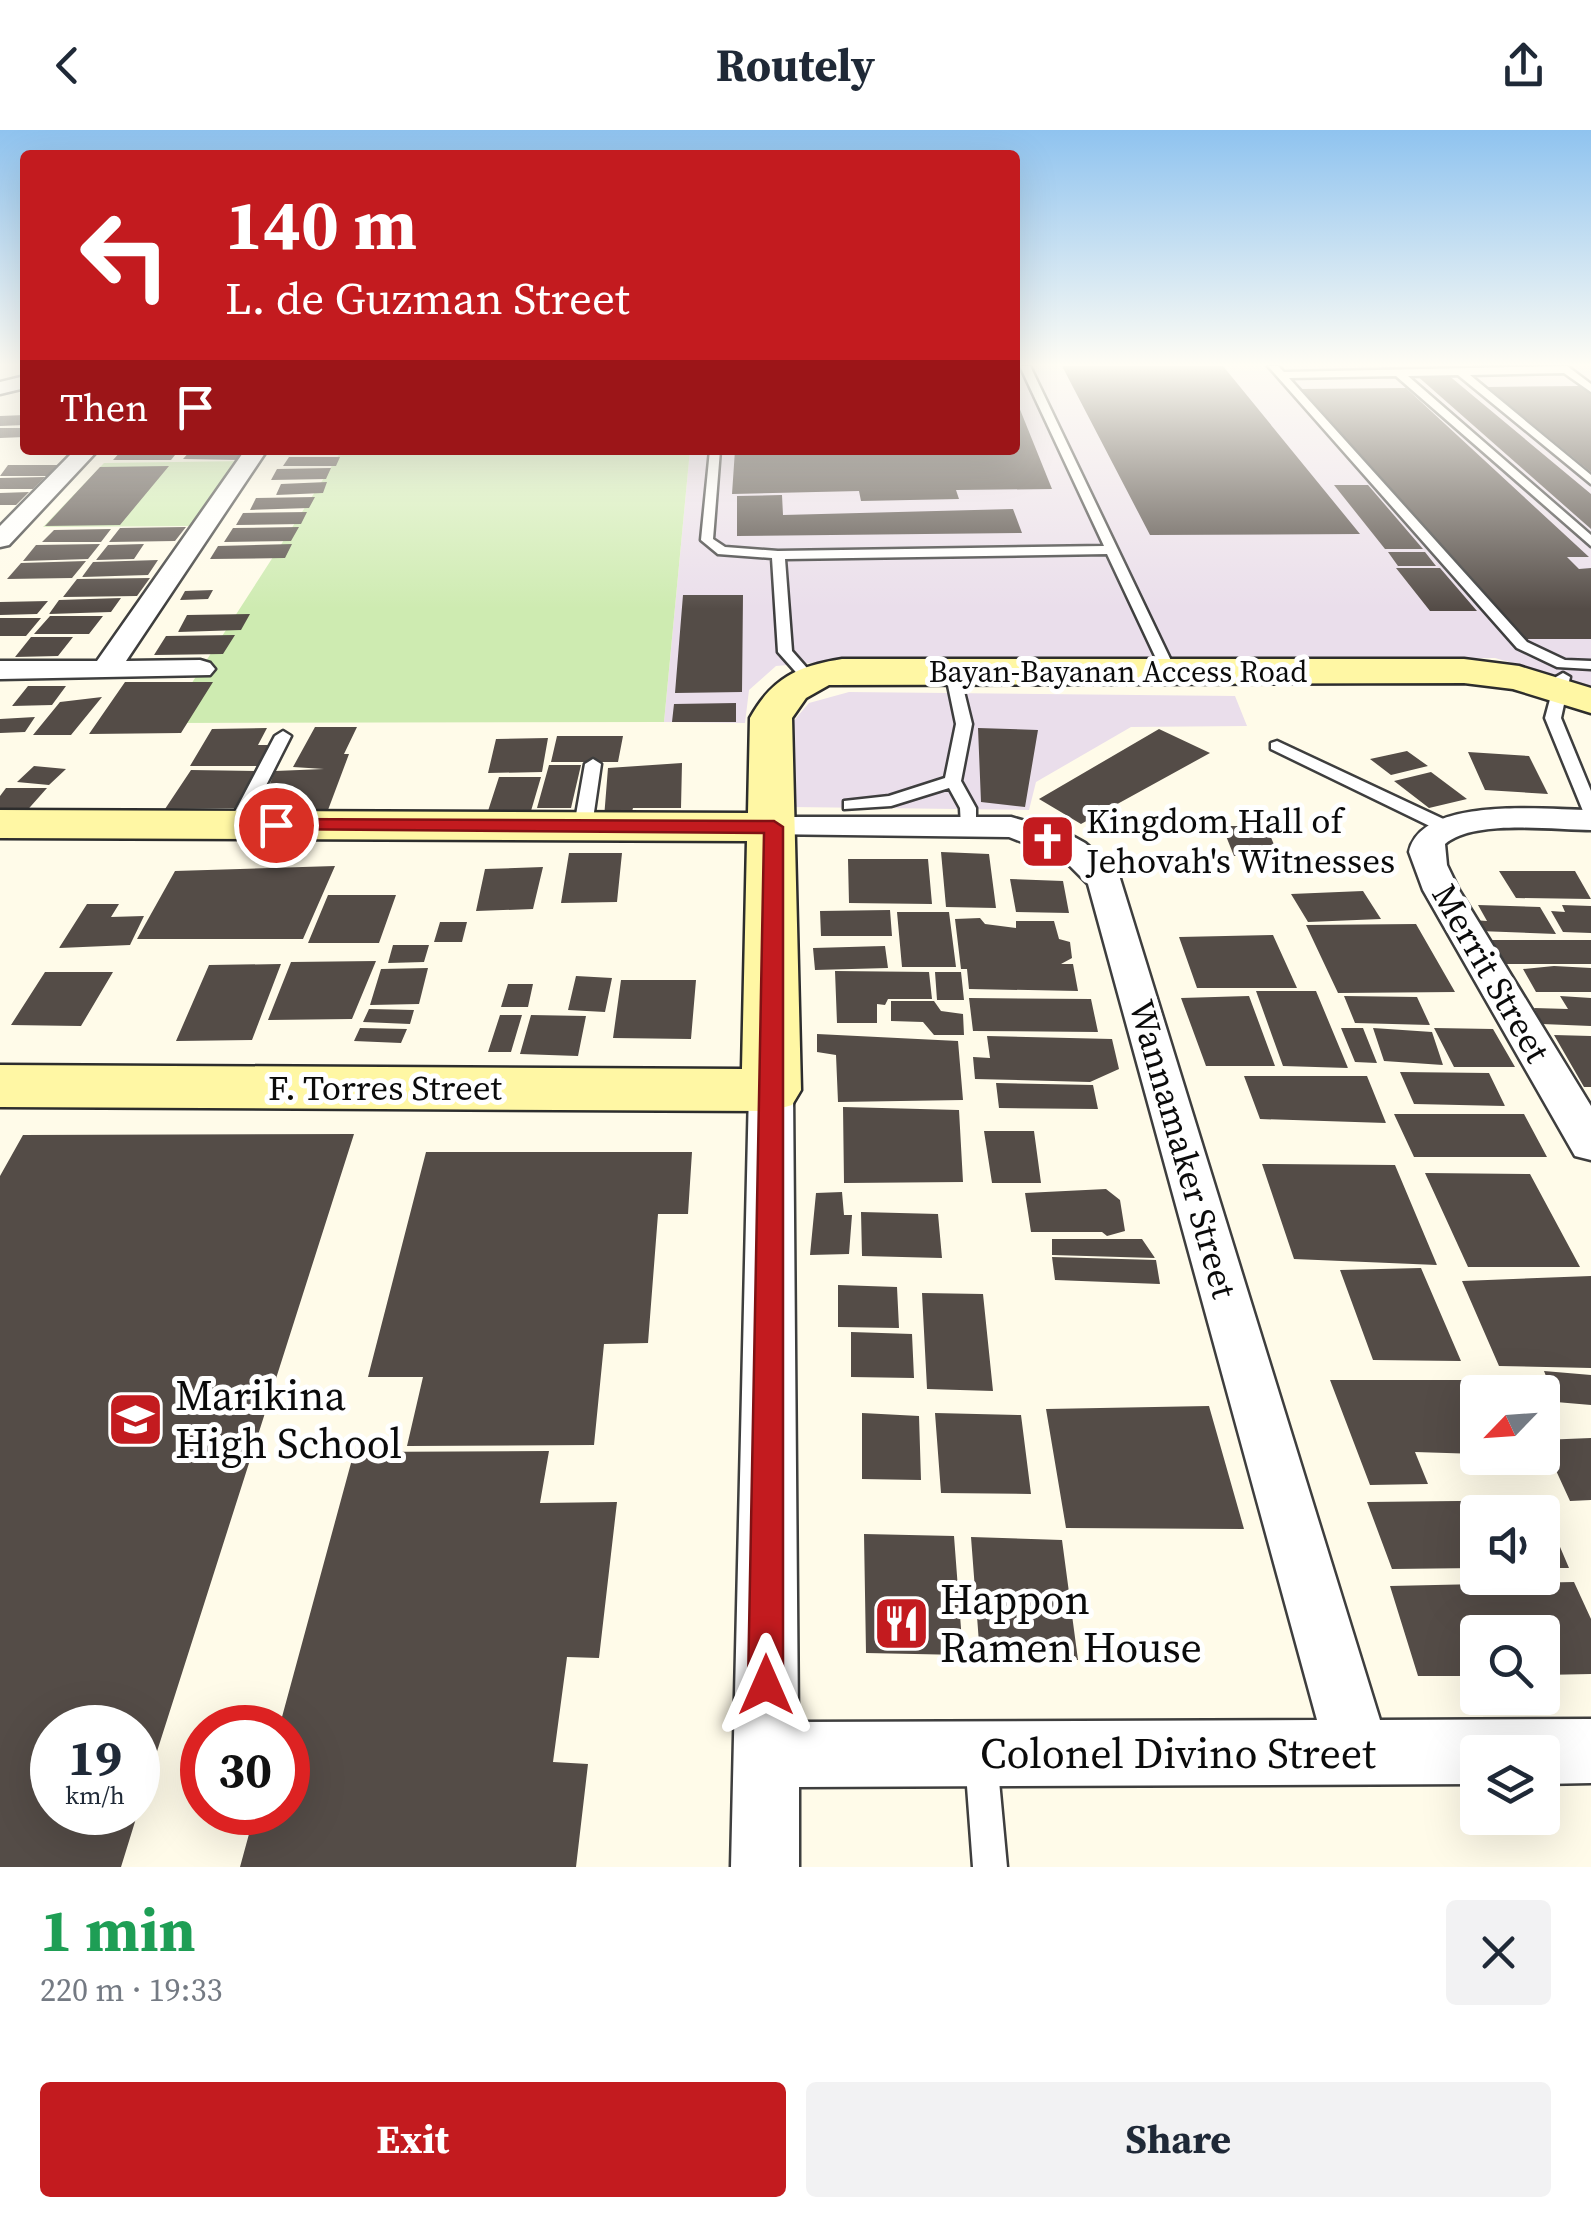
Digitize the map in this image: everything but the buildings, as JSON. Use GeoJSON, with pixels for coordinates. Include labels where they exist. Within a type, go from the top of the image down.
{"type":"FeatureCollection","features":[{"type":"Feature","properties":{"kind":"street"},"geometry":{"type":"LineString","coordinates":[[0,540],[82,455]]}},
{"type":"Feature","properties":{"kind":"street"},"geometry":{"type":"LineString","coordinates":[[106,669],[253,455]]}},
{"type":"Feature","properties":{"kind":"street"},"geometry":{"type":"LineString","coordinates":[[0,670],[200,669]]}},
{"type":"Feature","properties":{"kind":"street","name":"Bayan-Bayanan Access Road"},"geometry":{"type":"LineString","coordinates":[[807,676],[842,671],[1464,671],[1570,685]]}},
{"type":"Feature","properties":{"kind":"street"},"geometry":{"type":"LineString","coordinates":[[766,1867],[774,827],[771,718],[780,700],[807,676]]}},
{"type":"Feature","properties":{"kind":"street","name":"Merrit Street"},"geometry":{"type":"LineString","coordinates":[[1591,820],[1466,822],[1446,827],[1430,838],[1426,850],[1428,865],[1591,1144]]}},
{"type":"Feature","properties":{"kind":"street"},"geometry":{"type":"LineString","coordinates":[[0,824],[774,827]]}},
{"type":"Feature","properties":{"kind":"street","name":"Wannamaker Street"},"geometry":{"type":"LineString","coordinates":[[774,827],[1011,827],[1055,840],[1073,850],[1105,880],[1358,1753]]}},
{"type":"Feature","properties":{"kind":"street","name":"F. Torres Street"},"geometry":{"type":"LineString","coordinates":[[0,1086],[771,1090]]}},
{"type":"Feature","properties":{"kind":"street","name":"Colonel Divino Street"},"geometry":{"type":"LineString","coordinates":[[765,1756],[1591,1751]]}},
{"type":"Feature","properties":{"kind":"lane"},"geometry":{"type":"LineString","coordinates":[[1064,447],[1169,671]]}},
{"type":"Feature","properties":{"kind":"lane"},"geometry":{"type":"LineString","coordinates":[[1346,447],[1522,644],[1570,685]]}},
{"type":"Feature","properties":{"kind":"lane"},"geometry":{"type":"LineString","coordinates":[[1483,447],[1591,542]]}},
{"type":"Feature","properties":{"kind":"lane"},"geometry":{"type":"LineString","coordinates":[[1551,447],[1591,481]]}},
{"type":"Feature","properties":{"kind":"lane"},"geometry":{"type":"LineString","coordinates":[[715,455],[707,540],[722,551],[778,555],[1111,550]]}},
{"type":"Feature","properties":{"kind":"lane"},"geometry":{"type":"LineString","coordinates":[[778,555],[785,652],[807,676]]}},
{"type":"Feature","properties":{"kind":"lane"},"geometry":{"type":"LineString","coordinates":[[1591,665],[1570,685],[1553,718],[1591,811]]}},
{"type":"Feature","properties":{"kind":"lane"},"geometry":{"type":"LineString","coordinates":[[952,671],[964,724],[954,781],[968,808],[970,827]]}},
{"type":"Feature","properties":{"kind":"lane"},"geometry":{"type":"LineString","coordinates":[[238,825],[283,736]]}},
{"type":"Feature","properties":{"kind":"lane"},"geometry":{"type":"LineString","coordinates":[[1276,746],[1446,827]]}},
{"type":"Feature","properties":{"kind":"lane"},"geometry":{"type":"LineString","coordinates":[[583,826],[594,764]]}},
{"type":"Feature","properties":{"kind":"lane"},"geometry":{"type":"LineString","coordinates":[[850,805],[906,798],[954,781]]}},
{"type":"Feature","properties":{"kind":"lane"},"geometry":{"type":"LineString","coordinates":[[980,1754],[990,1867]]}},
{"type":"Feature","properties":{"kind":"shaded area"},"geometry":{"type":"Polygon","coordinates":[[[1020,447],[1591,447],[1591,686],[1495,658],[835,661],[776,666],[749,690],[745,723],[664,722],[690,455],[1020,455],[1020,447]]]}},
{"type":"Feature","properties":{"kind":"shaded area"},"geometry":{"type":"Polygon","coordinates":[[[849,692],[1235,696],[1247,726],[1131,727],[1036,782],[1029,810],[792,807],[790,725],[809,703],[849,692]]]}},
{"type":"Feature","properties":{"kind":"green space"},"geometry":{"type":"Polygon","coordinates":[[[339,455],[690,455],[664,722],[166,723],[339,455]]]}},
{"type":"Feature","properties":{"kind":"green space"},"geometry":{"type":"Polygon","coordinates":[[[244,461],[197,526],[43,527],[104,463],[244,461]]]}},
{"type":"Feature","properties":{"kind":"place","name":"Kingdom Hall of Jehovah's Witnesses"},"geometry":{"type":"Point","coordinates":[1047,841]}},
{"type":"Feature","properties":{"kind":"place","name":"Marikina High School"},"geometry":{"type":"Point","coordinates":[136,1419]}},
{"type":"Feature","properties":{"kind":"place","name":"Happon Ramen House"},"geometry":{"type":"Point","coordinates":[901,1623]}},
{"type":"Feature","properties":{"kind":"route"},"geometry":{"type":"LineString","coordinates":[[276,825],[774,827],[766,1685]]}}]}
